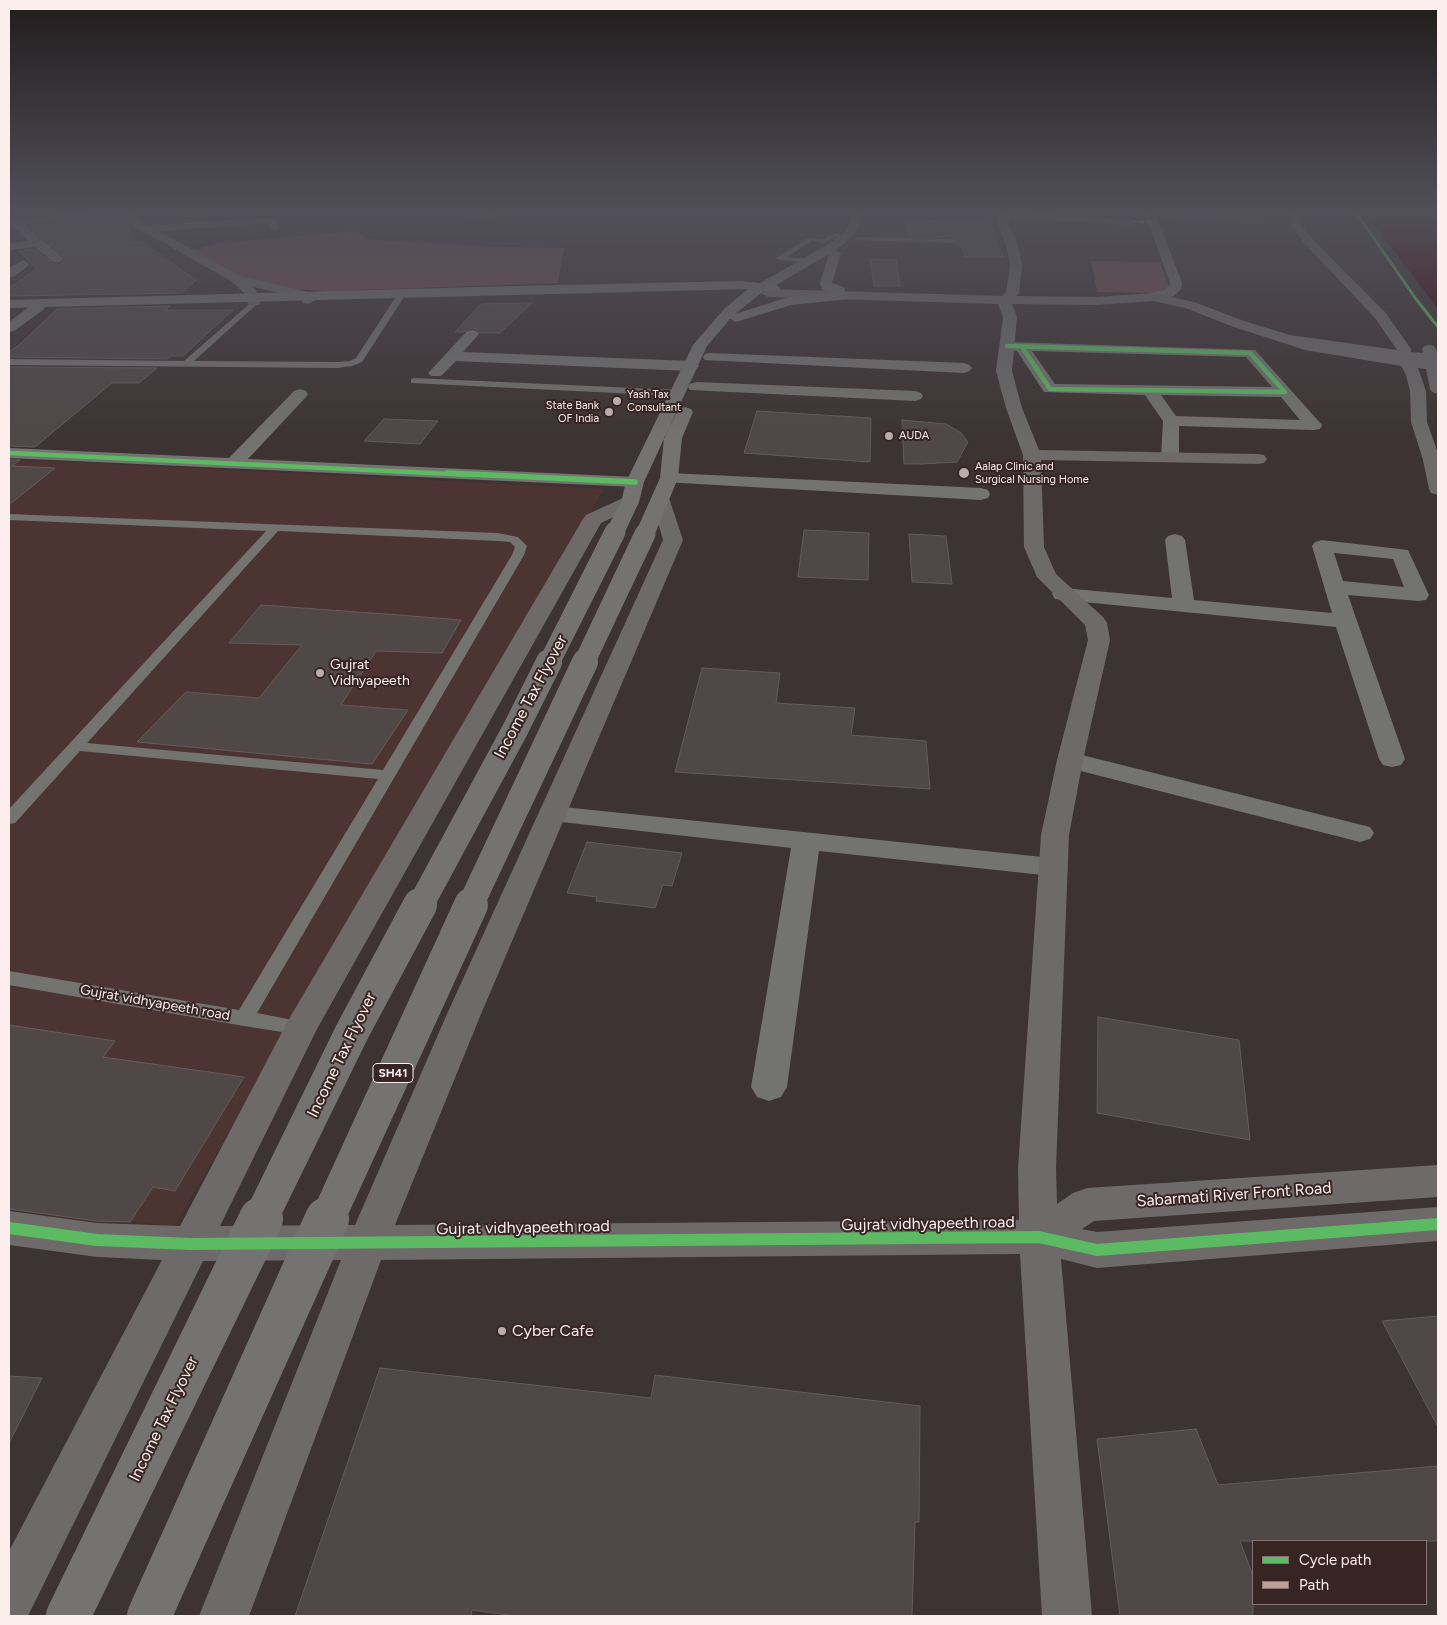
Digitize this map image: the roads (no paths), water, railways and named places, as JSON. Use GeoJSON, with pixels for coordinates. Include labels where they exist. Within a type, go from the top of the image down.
{"type":"FeatureCollection","features":[{"type":"Feature","properties":{"kind":"main road"},"geometry":{"type":"LineString","coordinates":[[250,290],[254,300]]}},
{"type":"Feature","properties":{"kind":"main road"},"geometry":{"type":"LineString","coordinates":[[278,290],[308,298],[617,290]]}},
{"type":"Feature","properties":{"kind":"main road"},"geometry":{"type":"LineString","coordinates":[[9,306],[38,308],[606,290]]}},
{"type":"Feature","properties":{"kind":"main road"},"geometry":{"type":"LineString","coordinates":[[682,290],[703,294],[714,300],[732,315]]}},
{"type":"Feature","properties":{"kind":"main road"},"geometry":{"type":"LineString","coordinates":[[756,290],[953,300],[977,298],[1096,301],[1153,297],[1189,305],[1239,324],[1310,347],[1432,363]]}},
{"type":"Feature","properties":{"kind":"main road"},"geometry":{"type":"LineString","coordinates":[[224,1616],[367,1244],[464,1014],[554,814],[673,540],[648,491],[678,393],[700,345],[732,315],[764,290]]}},
{"type":"Feature","properties":{"kind":"main road"},"geometry":{"type":"LineString","coordinates":[[834,290],[841,293]]}},
{"type":"Feature","properties":{"kind":"main road"},"geometry":{"type":"LineString","coordinates":[[1012,290],[1012,293],[1005,300],[1005,308],[1010,317],[1014,346],[1004,371],[1014,408],[1032,455],[1034,547],[1046,577],[1096,623],[1100,640],[1070,760],[1055,835],[1036,1168],[1039,1237],[1067,1616]]}},
{"type":"Feature","properties":{"kind":"main road"},"geometry":{"type":"LineString","coordinates":[[1356,290],[1380,315],[1404,350],[1418,391],[1419,422],[1432,460],[1438,489]]}},
{"type":"Feature","properties":{"kind":"main road"},"geometry":{"type":"LineString","coordinates":[[732,315],[841,293]]}},
{"type":"Feature","properties":{"kind":"main road"},"geometry":{"type":"LineString","coordinates":[[9,306],[254,300]]}},
{"type":"Feature","properties":{"kind":"main road","name":"SH41"},"geometry":{"type":"LineString","coordinates":[[648,491],[714,346],[732,315]]}},
{"type":"Feature","properties":{"kind":"main road"},"geometry":{"type":"LineString","coordinates":[[1419,338],[1430,351],[1438,390]]}},
{"type":"Feature","properties":{"kind":"main road"},"geometry":{"type":"LineString","coordinates":[[1032,455],[1258,459]]}},
{"type":"Feature","properties":{"kind":"main road"},"geometry":{"type":"LineString","coordinates":[[9,1601],[301,1028],[593,519],[648,491]]}},
{"type":"Feature","properties":{"kind":"main road","name":"Income Tax Flyover"},"geometry":{"type":"LineString","coordinates":[[149,1616],[421,1011],[648,491]]}},
{"type":"Feature","properties":{"kind":"main road","name":"Income Tax Flyover"},"geometry":{"type":"LineString","coordinates":[[68,1616],[352,1032],[515,730],[630,533],[648,491]]}},
{"type":"Feature","properties":{"kind":"main road","name":"Sabarmati River Front Road"},"geometry":{"type":"LineString","coordinates":[[1039,1237],[1087,1206],[1438,1181]]}},
{"type":"Feature","properties":{"kind":"main road","name":"Gujrat vidhyapeeth road"},"geometry":{"type":"LineString","coordinates":[[9,1228],[97,1240],[190,1244],[1039,1237],[1097,1250],[1438,1224]]}},
{"type":"Feature","properties":{"kind":"street"},"geometry":{"type":"LineString","coordinates":[[1153,297],[1174,290]]}},
{"type":"Feature","properties":{"kind":"street"},"geometry":{"type":"LineString","coordinates":[[9,328],[38,308]]}},
{"type":"Feature","properties":{"kind":"street"},"geometry":{"type":"LineString","coordinates":[[436,373],[472,334]]}},
{"type":"Feature","properties":{"kind":"street"},"geometry":{"type":"LineString","coordinates":[[1014,346],[1250,352],[1314,425],[1171,421]]}},
{"type":"Feature","properties":{"kind":"street"},"geometry":{"type":"LineString","coordinates":[[1014,346],[1040,372],[1050,388],[1285,392]]}},
{"type":"Feature","properties":{"kind":"street"},"geometry":{"type":"LineString","coordinates":[[1198,351],[1208,366]]}},
{"type":"Feature","properties":{"kind":"street"},"geometry":{"type":"LineString","coordinates":[[452,356],[691,366]]}},
{"type":"Feature","properties":{"kind":"street"},"geometry":{"type":"LineString","coordinates":[[710,357],[964,368]]}},
{"type":"Feature","properties":{"kind":"street"},"geometry":{"type":"LineString","coordinates":[[696,386],[915,404],[916,366]]}},
{"type":"Feature","properties":{"kind":"street"},"geometry":{"type":"LineString","coordinates":[[1040,372],[1059,372]]}},
{"type":"Feature","properties":{"kind":"street"},"geometry":{"type":"LineString","coordinates":[[1149,390],[1171,421],[1170,457]]}},
{"type":"Feature","properties":{"kind":"street"},"geometry":{"type":"LineString","coordinates":[[234,463],[300,394]]}},
{"type":"Feature","properties":{"kind":"street"},"geometry":{"type":"LineString","coordinates":[[9,453],[234,463],[648,491],[981,494]]}},
{"type":"Feature","properties":{"kind":"street"},"geometry":{"type":"LineString","coordinates":[[1175,540],[1184,606]]}},
{"type":"Feature","properties":{"kind":"street"},"geometry":{"type":"LineString","coordinates":[[1335,587],[1392,759]]}},
{"type":"Feature","properties":{"kind":"street"},"geometry":{"type":"LineString","coordinates":[[1063,594],[1345,621]]}},
{"type":"Feature","properties":{"kind":"street"},"geometry":{"type":"LineString","coordinates":[[1070,760],[1360,833]]}},
{"type":"Feature","properties":{"kind":"street"},"geometry":{"type":"LineString","coordinates":[[554,814],[1052,867]]}},
{"type":"Feature","properties":{"kind":"street"},"geometry":{"type":"LineString","coordinates":[[769,1087],[806,842]]}},
{"type":"Feature","properties":{"kind":"lane"},"geometry":{"type":"LineString","coordinates":[[9,362],[338,366],[352,364],[359,360],[400,297]]}},
{"type":"Feature","properties":{"kind":"lane"},"geometry":{"type":"LineString","coordinates":[[186,364],[254,300]]}},
{"type":"Feature","properties":{"kind":"lane"},"geometry":{"type":"LineString","coordinates":[[414,381],[678,393]]}},
{"type":"Feature","properties":{"kind":"lane"},"geometry":{"type":"LineString","coordinates":[[9,517],[498,537],[514,539],[521,546],[518,555],[244,1018]]}},
{"type":"Feature","properties":{"kind":"lane"},"geometry":{"type":"LineString","coordinates":[[9,819],[276,528]]}},
{"type":"Feature","properties":{"kind":"lane"},"geometry":{"type":"LineString","coordinates":[[75,746],[388,775]]}},
{"type":"Feature","properties":{"kind":"lane","name":"Gujrat vidhyapeeth road"},"geometry":{"type":"LineString","coordinates":[[9,978],[301,1028]]}},
{"type":"Feature","properties":{"kind":"place","name":"Yash Tax Consultant"},"geometry":{"type":"Point","coordinates":[617,401]}},
{"type":"Feature","properties":{"kind":"place","name":"State Bank OF India"},"geometry":{"type":"Point","coordinates":[609,412]}},
{"type":"Feature","properties":{"kind":"place","name":"AUDA"},"geometry":{"type":"Point","coordinates":[889,436]}},
{"type":"Feature","properties":{"kind":"place","name":"Aalap Clinic and Surgical Nursing Home"},"geometry":{"type":"Point","coordinates":[964,473]}},
{"type":"Feature","properties":{"kind":"place","name":"Gujrat Vidhyapeeth"},"geometry":{"type":"Point","coordinates":[320,673]}},
{"type":"Feature","properties":{"kind":"place","name":"Cyber Cafe"},"geometry":{"type":"Point","coordinates":[502,1331]}}]}
